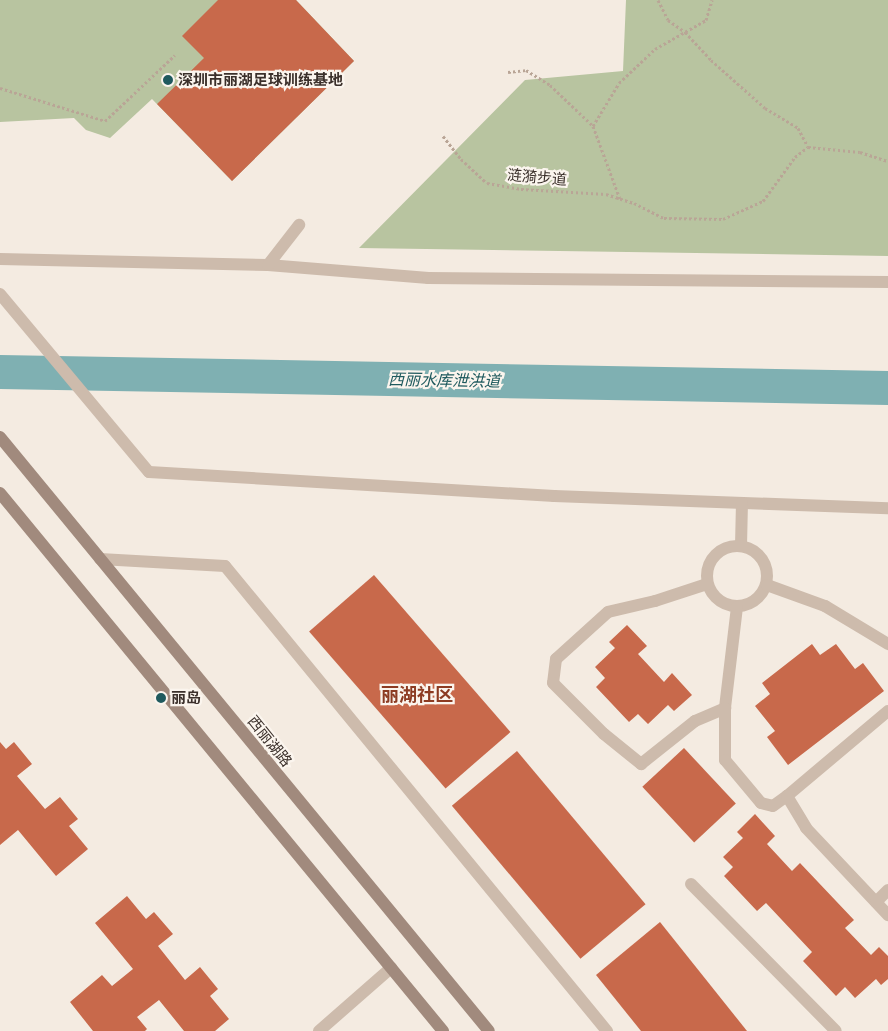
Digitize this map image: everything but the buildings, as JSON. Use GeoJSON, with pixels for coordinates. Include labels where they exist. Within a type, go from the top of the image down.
{"type":"FeatureCollection","features":[{"type":"Feature","properties":{"kind":"main road","name":"西丽湖路"},"geometry":{"type":"LineString","coordinates":[[0,437],[488,1031]]}},
{"type":"Feature","properties":{"kind":"main road"},"geometry":{"type":"LineString","coordinates":[[0,493],[443,1031]]}},
{"type":"Feature","properties":{"kind":"lane"},"geometry":{"type":"LineString","coordinates":[[268,265],[299,225]]}},
{"type":"Feature","properties":{"kind":"lane"},"geometry":{"type":"LineString","coordinates":[[0,259],[268,265],[428,278],[888,282]]}},
{"type":"Feature","properties":{"kind":"lane"},"geometry":{"type":"LineString","coordinates":[[0,294],[149,472],[554,496],[888,508]]}},
{"type":"Feature","properties":{"kind":"lane"},"geometry":{"type":"LineString","coordinates":[[741,546],[742,503]]}},
{"type":"Feature","properties":{"kind":"lane"},"geometry":{"type":"LineString","coordinates":[[741,546],[757,553],[767,567],[767,585],[755,602],[737,608],[718,601],[707,584],[709,565],[722,550],[741,546]]}},
{"type":"Feature","properties":{"kind":"lane"},"geometry":{"type":"LineString","coordinates":[[100,559],[225,566],[607,1031]]}},
{"type":"Feature","properties":{"kind":"lane"},"geometry":{"type":"LineString","coordinates":[[707,584],[655,601],[608,612],[556,659],[554,683],[604,734],[641,764],[695,721],[725,708]]}},
{"type":"Feature","properties":{"kind":"lane"},"geometry":{"type":"LineString","coordinates":[[767,585],[825,606],[888,644]]}},
{"type":"Feature","properties":{"kind":"lane"},"geometry":{"type":"LineString","coordinates":[[737,608],[725,708],[725,760],[761,803],[773,806],[787,796],[888,711]]}},
{"type":"Feature","properties":{"kind":"lane"},"geometry":{"type":"LineString","coordinates":[[787,796],[806,828],[888,915]]}},
{"type":"Feature","properties":{"kind":"lane"},"geometry":{"type":"LineString","coordinates":[[691,884],[836,1031]]}},
{"type":"Feature","properties":{"kind":"lane"},"geometry":{"type":"LineString","coordinates":[[876,902],[888,890]]}},
{"type":"Feature","properties":{"kind":"lane"},"geometry":{"type":"LineString","coordinates":[[319,1031],[391,968]]}},
{"type":"Feature","properties":{"kind":"path"},"geometry":{"type":"LineString","coordinates":[[658,0],[668,20],[685,32],[711,60],[765,108],[798,128],[808,147],[860,152],[888,161]]}},
{"type":"Feature","properties":{"kind":"path"},"geometry":{"type":"LineString","coordinates":[[592,126],[619,83],[656,49],[706,20],[712,0]]}},
{"type":"Feature","properties":{"kind":"path"},"geometry":{"type":"LineString","coordinates":[[0,88],[105,122],[175,55]]}},
{"type":"Feature","properties":{"kind":"path"},"geometry":{"type":"LineString","coordinates":[[508,72],[526,70],[550,85],[592,126],[620,199]]}},
{"type":"Feature","properties":{"kind":"path","name":"涟漪步道"},"geometry":{"type":"LineString","coordinates":[[443,136],[461,159],[487,184],[521,190],[606,194],[634,203],[664,218],[723,219],[763,201],[795,157],[808,147]]}},
{"type":"Feature","properties":{"kind":"green space","name":"深圳市丽湖足球训练基地"},"geometry":{"type":"Polygon","coordinates":[[[0,0],[296,0],[354,61],[232,181],[152,99],[110,138],[86,130],[74,118],[0,122],[0,0]]]}},
{"type":"Feature","properties":{"kind":"green space"},"geometry":{"type":"Polygon","coordinates":[[[626,0],[888,0],[888,256],[359,248],[525,80],[623,71],[626,0]]]}},
{"type":"Feature","properties":{"kind":"waterway","name":"西丽水库泄洪道"},"geometry":{"type":"LineString","coordinates":[[0,372],[888,388]]}},
{"type":"Feature","properties":{"kind":"place","name":"深圳市丽湖足球训练基地"},"geometry":{"type":"Point","coordinates":[168,80]}},
{"type":"Feature","properties":{"kind":"place","name":"丽岛"},"geometry":{"type":"Point","coordinates":[161,698]}},
{"type":"Feature","properties":{"kind":"district","name":"丽湖社区"},"geometry":{"type":"Point","coordinates":[417,694]}}]}
